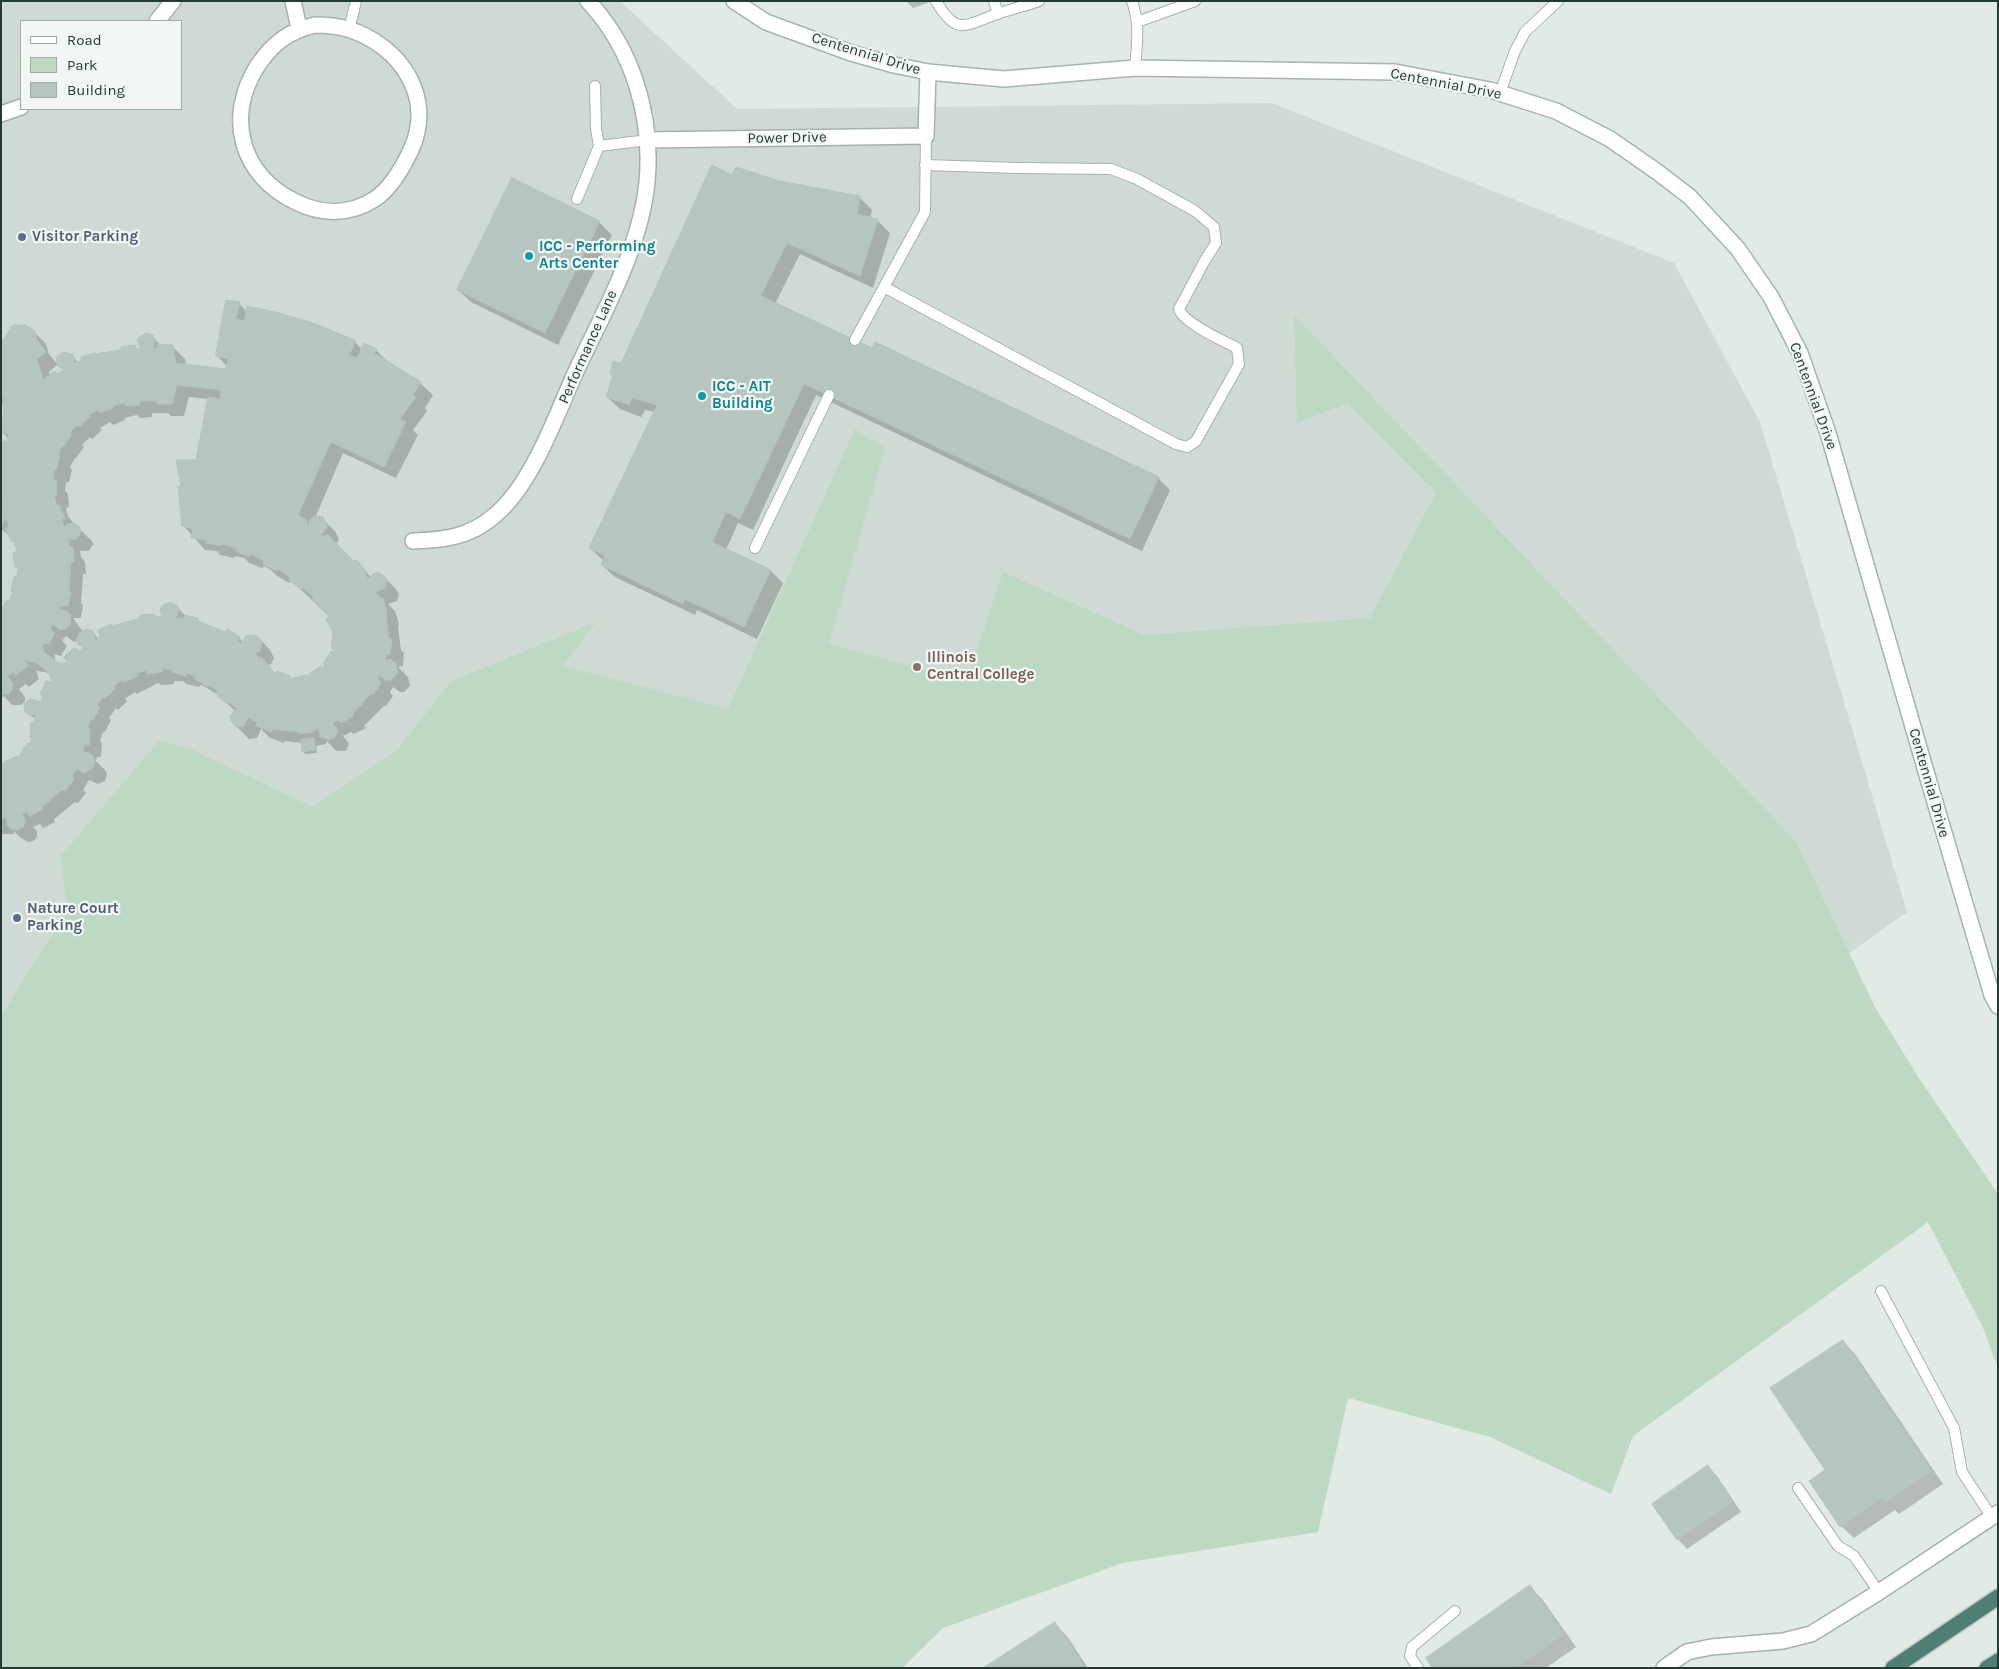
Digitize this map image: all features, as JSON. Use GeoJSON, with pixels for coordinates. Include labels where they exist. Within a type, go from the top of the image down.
{"type":"FeatureCollection","features":[{"type":"Feature","properties":{"kind":"highway"},"geometry":{"type":"LineString","coordinates":[[1893,1668],[1998,1597]]}},
{"type":"Feature","properties":{"kind":"highway"},"geometry":{"type":"LineString","coordinates":[[1987,1668],[1998,1661]]}},
{"type":"Feature","properties":{"kind":"street"},"geometry":{"type":"LineString","coordinates":[[158,20],[173,1]]}},
{"type":"Feature","properties":{"kind":"street"},"geometry":{"type":"LineString","coordinates":[[293,1],[300,28]]}},
{"type":"Feature","properties":{"kind":"street","name":"Performance Lane"},"geometry":{"type":"LineString","coordinates":[[413,541],[453,538],[479,527],[513,498],[529,472],[597,329],[631,248],[647,183],[648,140],[643,106],[624,51],[604,18],[588,1]]}},
{"type":"Feature","properties":{"kind":"street","name":"Centennial Drive"},"geometry":{"type":"LineString","coordinates":[[734,1],[766,22],[851,53],[928,72],[1004,79],[1135,68],[1395,72],[1500,93],[1556,111],[1610,139],[1690,197],[1738,249],[1771,297],[1800,353],[1828,433],[1992,995],[1998,1006]]}},
{"type":"Feature","properties":{"kind":"street"},"geometry":{"type":"LineString","coordinates":[[315,25],[349,30],[379,44],[409,75],[419,103],[419,123],[415,141],[404,165],[376,198],[342,212],[310,209],[271,187],[256,172],[250,159],[242,130],[242,104],[249,79],[267,52],[287,34],[300,28],[315,25]]}},
{"type":"Feature","properties":{"kind":"street"},"geometry":{"type":"LineString","coordinates":[[926,136],[928,72]]}},
{"type":"Feature","properties":{"kind":"street"},"geometry":{"type":"LineString","coordinates":[[1,114],[20,107]]}},
{"type":"Feature","properties":{"kind":"street","name":"Power Drive"},"geometry":{"type":"LineString","coordinates":[[648,140],[926,136]]}},
{"type":"Feature","properties":{"kind":"street"},"geometry":{"type":"LineString","coordinates":[[1664,1668],[1687,1652],[1712,1647],[1783,1642],[1811,1634],[1879,1592],[1994,1515]]}},
{"type":"Feature","properties":{"kind":"lane"},"geometry":{"type":"LineString","coordinates":[[349,30],[356,1]]}},
{"type":"Feature","properties":{"kind":"lane"},"geometry":{"type":"LineString","coordinates":[[936,1],[947,18],[959,25],[967,26],[1039,1]]}},
{"type":"Feature","properties":{"kind":"lane"},"geometry":{"type":"LineString","coordinates":[[994,1],[998,14]]}},
{"type":"Feature","properties":{"kind":"lane"},"geometry":{"type":"LineString","coordinates":[[1132,1],[1137,22],[1135,68]]}},
{"type":"Feature","properties":{"kind":"lane"},"geometry":{"type":"LineString","coordinates":[[1137,22],[1195,1]]}},
{"type":"Feature","properties":{"kind":"lane"},"geometry":{"type":"LineString","coordinates":[[1500,93],[1514,52],[1525,32],[1558,1]]}},
{"type":"Feature","properties":{"kind":"lane"},"geometry":{"type":"LineString","coordinates":[[577,199],[599,146],[596,130],[595,86]]}},
{"type":"Feature","properties":{"kind":"lane"},"geometry":{"type":"LineString","coordinates":[[854,340],[925,212],[926,136]]}},
{"type":"Feature","properties":{"kind":"lane"},"geometry":{"type":"LineString","coordinates":[[599,146],[648,140]]}},
{"type":"Feature","properties":{"kind":"lane"},"geometry":{"type":"LineString","coordinates":[[884,287],[1176,444],[1187,447],[1196,441],[1239,364],[1238,348],[1189,322],[1180,314],[1179,309],[1216,243],[1214,227],[1195,211],[1137,179],[1110,169],[925,165]]}},
{"type":"Feature","properties":{"kind":"lane"},"geometry":{"type":"LineString","coordinates":[[756,548],[829,395]]}},
{"type":"Feature","properties":{"kind":"lane"},"geometry":{"type":"LineString","coordinates":[[1881,1291],[1954,1428],[1962,1472],[1994,1515]]}},
{"type":"Feature","properties":{"kind":"lane"},"geometry":{"type":"LineString","coordinates":[[1798,1488],[1838,1546],[1854,1556],[1879,1592]]}},
{"type":"Feature","properties":{"kind":"lane"},"geometry":{"type":"LineString","coordinates":[[1418,1668],[1410,1656],[1412,1647],[1455,1611]]}},
{"type":"Feature","properties":{"kind":"shaded area","name":"Illinois Central College"},"geometry":{"type":"Polygon","coordinates":[[[1,1],[620,1],[737,109],[1272,103],[1674,263],[1760,422],[1907,912],[845,1668],[1,1649],[1,1]]]}},
{"type":"Feature","properties":{"kind":"green space"},"geometry":{"type":"Polygon","coordinates":[[[1294,315],[1796,842],[1875,1007],[1917,1075],[1998,1194],[1998,1368],[1983,1328],[1928,1222],[1633,1436],[1611,1494],[1490,1437],[1348,1398],[1318,1532],[1123,1563],[943,1628],[902,1668],[1,1668],[1,1016],[67,911],[61,856],[160,740],[195,751],[313,807],[397,750],[451,681],[596,622],[563,666],[728,709],[855,429],[885,448],[829,644],[967,681],[1003,572],[1144,635],[1370,618],[1436,493],[1348,403],[1297,423],[1294,315]]]}},
{"type":"Feature","properties":{"kind":"building","name":"ICC - AIT Building"},"geometry":{"type":"Polygon","coordinates":[[[712,165],[732,175],[736,167],[779,181],[860,196],[857,214],[878,219],[860,276],[787,243],[761,296],[872,348],[875,342],[1159,477],[1130,539],[804,384],[740,519],[726,512],[712,542],[771,570],[744,627],[685,599],[683,604],[601,565],[605,556],[589,548],[657,405],[632,398],[629,405],[606,397],[613,376],[610,374],[613,361],[621,363],[712,165]]]}},
{"type":"Feature","properties":{"kind":"building","name":"ICC - Performing Arts Center"},"geometry":{"type":"Polygon","coordinates":[[[512,178],[600,221],[545,333],[457,290],[512,178]]]}},
{"type":"Feature","properties":{"kind":"building"},"geometry":{"type":"Polygon","coordinates":[[[226,300],[240,302],[236,319],[244,321],[247,306],[316,324],[356,341],[349,355],[357,358],[364,343],[377,349],[374,353],[421,382],[413,395],[416,397],[400,419],[406,422],[384,467],[331,442],[298,515],[307,520],[306,524],[308,525],[310,519],[314,516],[323,517],[327,526],[324,532],[320,534],[324,537],[327,534],[354,561],[357,560],[366,571],[365,574],[368,579],[374,573],[379,573],[385,577],[387,581],[385,588],[376,592],[380,598],[383,598],[387,611],[389,639],[392,639],[390,654],[386,655],[385,660],[390,659],[396,663],[398,673],[391,680],[386,680],[380,676],[378,679],[381,682],[374,694],[371,694],[353,713],[354,715],[341,723],[338,720],[332,723],[337,728],[337,733],[335,737],[329,740],[320,737],[318,728],[314,732],[299,734],[298,732],[273,729],[271,732],[256,726],[257,722],[248,717],[244,726],[236,727],[230,717],[238,709],[229,702],[226,703],[215,693],[218,691],[210,685],[208,687],[195,679],[196,677],[187,673],[186,676],[172,672],[172,669],[162,669],[162,672],[148,674],[146,670],[124,682],[122,680],[97,705],[100,707],[93,720],[90,720],[88,728],[90,729],[89,745],[84,745],[83,752],[88,752],[93,756],[95,761],[93,768],[85,773],[76,769],[72,777],[74,779],[65,791],[62,790],[42,807],[43,809],[30,816],[27,812],[22,814],[25,820],[24,826],[18,830],[11,829],[7,825],[7,818],[2,818],[1,822],[1,765],[17,756],[18,758],[27,743],[30,744],[32,738],[30,737],[31,722],[34,722],[35,714],[30,715],[25,712],[24,704],[30,699],[41,702],[43,696],[40,694],[46,681],[52,682],[49,673],[37,663],[25,660],[28,666],[16,675],[14,672],[7,676],[13,683],[12,690],[8,694],[1,694],[1,609],[7,600],[9,601],[13,592],[11,591],[14,577],[17,576],[18,567],[15,567],[13,553],[17,551],[14,542],[12,542],[5,529],[9,526],[7,519],[1,524],[1,507],[3,508],[1,500],[1,448],[3,441],[7,441],[9,434],[1,433],[1,418],[4,417],[3,394],[1,394],[1,340],[4,340],[11,327],[15,325],[25,325],[34,330],[37,340],[46,352],[37,359],[43,380],[55,371],[57,374],[64,370],[58,366],[56,361],[57,357],[63,352],[72,354],[74,363],[81,361],[81,357],[95,353],[121,350],[121,347],[135,345],[136,349],[141,349],[138,338],[146,333],[153,335],[155,339],[153,348],[157,349],[158,344],[173,345],[176,363],[226,369],[228,359],[216,356],[226,300]],[[177,385],[172,404],[157,404],[157,401],[140,401],[140,405],[126,406],[125,403],[113,406],[113,408],[99,413],[98,410],[89,415],[90,417],[79,427],[77,425],[70,432],[72,434],[64,446],[62,446],[58,455],[60,456],[56,470],[54,470],[53,480],[56,480],[57,495],[54,495],[57,506],[59,505],[65,518],[62,520],[64,527],[67,524],[74,523],[80,527],[81,531],[77,539],[68,539],[69,547],[73,548],[74,562],[71,562],[69,590],[71,592],[68,606],[61,606],[59,610],[68,612],[71,616],[70,624],[67,628],[60,630],[53,624],[50,628],[55,633],[49,644],[42,643],[44,652],[58,663],[67,663],[64,657],[74,648],[80,651],[83,647],[79,645],[76,639],[81,631],[88,629],[93,631],[95,640],[100,637],[98,630],[112,624],[113,626],[140,618],[140,615],[154,614],[156,617],[162,617],[160,610],[162,606],[170,602],[177,605],[179,609],[176,618],[184,618],[185,615],[198,618],[198,621],[225,632],[227,629],[240,637],[238,641],[242,644],[246,636],[256,635],[261,640],[262,645],[259,652],[254,653],[259,658],[261,657],[275,673],[277,671],[290,676],[289,679],[306,675],[307,678],[309,674],[321,666],[323,668],[325,666],[323,664],[331,651],[333,652],[335,649],[331,648],[333,633],[326,619],[329,617],[312,600],[314,597],[289,580],[290,577],[278,569],[276,571],[263,564],[264,561],[251,554],[249,557],[236,551],[236,548],[222,544],[221,546],[206,543],[207,540],[191,538],[193,529],[182,526],[178,487],[181,487],[176,460],[196,460],[208,397],[220,399],[221,390],[177,385]]]}},
{"type":"Feature","properties":{"kind":"building"},"geometry":{"type":"Polygon","coordinates":[[[314,738],[315,750],[302,752],[301,740],[314,738]]]}},
{"type":"Feature","properties":{"kind":"building"},"geometry":{"type":"Polygon","coordinates":[[[1843,1340],[1932,1471],[1885,1502],[1882,1498],[1840,1527],[1809,1481],[1825,1470],[1770,1388],[1843,1340]]]}},
{"type":"Feature","properties":{"kind":"building"},"geometry":{"type":"Polygon","coordinates":[[[1708,1465],[1733,1502],[1677,1540],[1652,1504],[1708,1465]]]}},
{"type":"Feature","properties":{"kind":"building"},"geometry":{"type":"Polygon","coordinates":[[[1530,1585],[1564,1634],[1516,1668],[1432,1668],[1426,1658],[1530,1585]]]}},
{"type":"Feature","properties":{"kind":"building"},"geometry":{"type":"Polygon","coordinates":[[[1055,1622],[1085,1668],[983,1668],[1055,1622]]]}},
{"type":"Feature","properties":{"kind":"place","name":"Visitor Parking"},"geometry":{"type":"Point","coordinates":[22,237]}},
{"type":"Feature","properties":{"kind":"place","name":"ICC - Performing Arts Center"},"geometry":{"type":"Point","coordinates":[529,256]}},
{"type":"Feature","properties":{"kind":"place","name":"ICC - AIT Building"},"geometry":{"type":"Point","coordinates":[702,396]}},
{"type":"Feature","properties":{"kind":"place","name":"Illinois Central College"},"geometry":{"type":"Point","coordinates":[917,667]}},
{"type":"Feature","properties":{"kind":"place","name":"Nature Court Parking"},"geometry":{"type":"Point","coordinates":[17,918]}}]}
